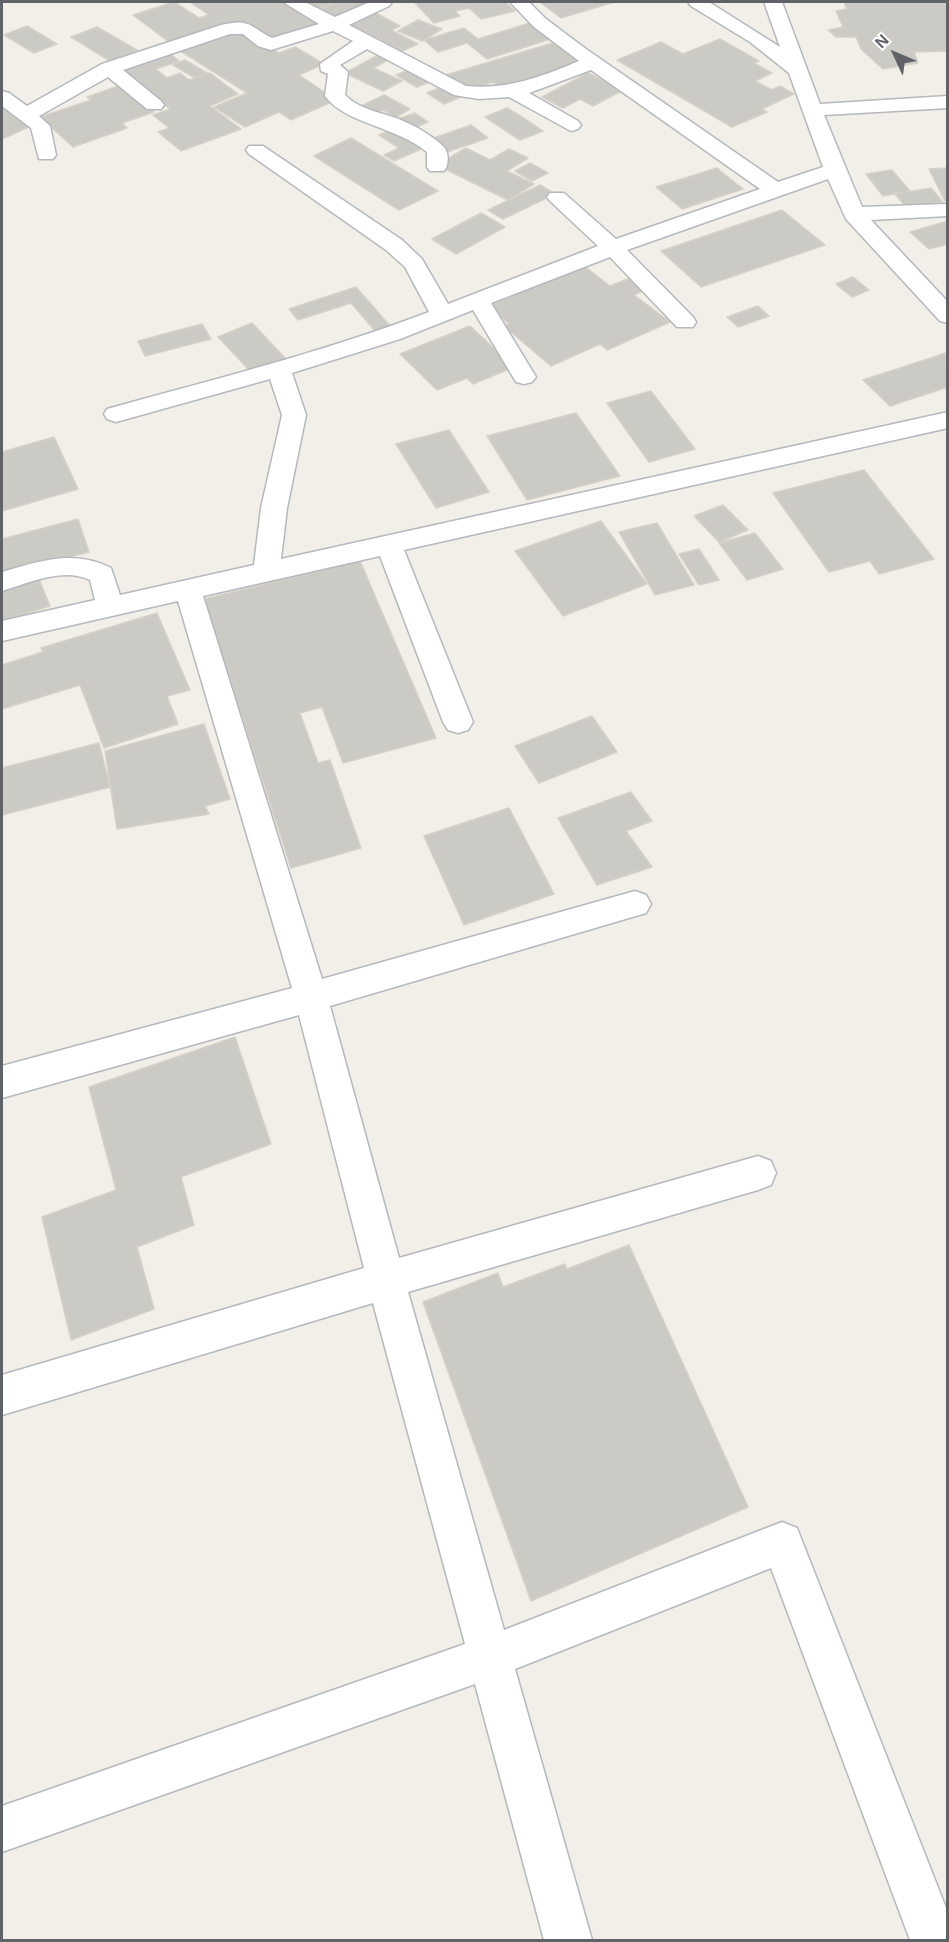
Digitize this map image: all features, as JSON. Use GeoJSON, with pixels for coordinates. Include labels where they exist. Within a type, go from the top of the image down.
{"type":"FeatureCollection","features":[{"type":"Feature","properties":{"kind":"street"},"geometry":{"type":"LineString","coordinates":[[292,2],[364,42],[461,91],[476,94],[516,93],[593,62]]}},
{"type":"Feature","properties":{"kind":"street"},"geometry":{"type":"LineString","coordinates":[[26,115],[109,68],[236,27],[253,30],[261,40],[275,44],[335,26],[383,2]]}},
{"type":"Feature","properties":{"kind":"street"},"geometry":{"type":"LineString","coordinates":[[519,2],[540,23],[593,62],[776,190]]}},
{"type":"Feature","properties":{"kind":"street"},"geometry":{"type":"LineString","coordinates":[[697,2],[756,38],[799,71]]}},
{"type":"Feature","properties":{"kind":"street"},"geometry":{"type":"LineString","coordinates":[[773,2],[834,170],[854,214],[948,316]]}},
{"type":"Feature","properties":{"kind":"street"},"geometry":{"type":"LineString","coordinates":[[364,42],[329,64],[328,67],[338,72],[340,77],[335,96],[351,109],[398,126],[428,142],[437,151],[437,167]]}},
{"type":"Feature","properties":{"kind":"street"},"geometry":{"type":"LineString","coordinates":[[109,68],[154,105]]}},
{"type":"Feature","properties":{"kind":"street"},"geometry":{"type":"LineString","coordinates":[[516,93],[571,125]]}},
{"type":"Feature","properties":{"kind":"street"},"geometry":{"type":"LineString","coordinates":[[2,97],[39,126],[45,155]]}},
{"type":"Feature","properties":{"kind":"street"},"geometry":{"type":"LineString","coordinates":[[813,110],[948,102]]}},
{"type":"Feature","properties":{"kind":"street"},"geometry":{"type":"LineString","coordinates":[[256,150],[394,245],[414,264],[442,315]]}},
{"type":"Feature","properties":{"kind":"street"},"geometry":{"type":"LineString","coordinates":[[116,414],[279,369],[392,334],[613,248],[834,170]]}},
{"type":"Feature","properties":{"kind":"street"},"geometry":{"type":"LineString","coordinates":[[557,197],[613,248],[685,322]]}},
{"type":"Feature","properties":{"kind":"street"},"geometry":{"type":"LineString","coordinates":[[854,214],[948,210]]}},
{"type":"Feature","properties":{"kind":"street"},"geometry":{"type":"LineString","coordinates":[[478,300],[524,377]]}},
{"type":"Feature","properties":{"kind":"street"},"geometry":{"type":"LineString","coordinates":[[266,573],[274,508],[294,415],[279,369]]}},
{"type":"Feature","properties":{"kind":"street"},"geometry":{"type":"LineString","coordinates":[[2,630],[110,608],[948,420]]}},
{"type":"Feature","properties":{"kind":"street"},"geometry":{"type":"LineString","coordinates":[[389,546],[458,722]]}},
{"type":"Feature","properties":{"kind":"street"},"geometry":{"type":"LineString","coordinates":[[2,581],[62,566],[78,564],[90,567],[102,575],[110,608]]}},
{"type":"Feature","properties":{"kind":"street"},"geometry":{"type":"LineString","coordinates":[[188,590],[311,997],[386,1280],[568,1941]]}},
{"type":"Feature","properties":{"kind":"street"},"geometry":{"type":"LineString","coordinates":[[2,1082],[311,997],[635,904]]}},
{"type":"Feature","properties":{"kind":"street"},"geometry":{"type":"LineString","coordinates":[[2,1395],[386,1280],[758,1173]]}},
{"type":"Feature","properties":{"kind":"street"},"geometry":{"type":"LineString","coordinates":[[2,1829],[489,1657],[782,1543],[934,1941]]}},
{"type":"Feature","properties":{"kind":"building"},"geometry":{"type":"Polygon","coordinates":[[[174,2],[199,18],[209,15],[190,2],[285,2],[322,25],[275,42],[247,22],[173,45],[133,15],[174,2]]]}},
{"type":"Feature","properties":{"kind":"building"},"geometry":{"type":"Polygon","coordinates":[[[302,2],[335,2],[317,9],[302,2]]]}},
{"type":"Feature","properties":{"kind":"building"},"geometry":{"type":"Polygon","coordinates":[[[337,2],[378,2],[337,22],[315,12],[337,2]]]}},
{"type":"Feature","properties":{"kind":"building"},"geometry":{"type":"Polygon","coordinates":[[[505,2],[515,11],[481,19],[469,8],[455,11],[460,16],[434,23],[415,3],[505,2]]]}},
{"type":"Feature","properties":{"kind":"building"},"geometry":{"type":"Polygon","coordinates":[[[540,2],[614,2],[561,18],[540,2]]]}},
{"type":"Feature","properties":{"kind":"building"},"geometry":{"type":"Polygon","coordinates":[[[844,2],[948,2],[948,51],[914,52],[918,63],[883,69],[861,49],[856,37],[836,37],[828,30],[843,27],[836,11],[847,9],[844,2]]]}},
{"type":"Feature","properties":{"kind":"building"},"geometry":{"type":"Polygon","coordinates":[[[374,12],[400,26],[391,30],[418,44],[402,51],[349,24],[374,12]]]}},
{"type":"Feature","properties":{"kind":"building"},"geometry":{"type":"Polygon","coordinates":[[[418,20],[442,29],[422,41],[398,31],[418,20]]]}},
{"type":"Feature","properties":{"kind":"building"},"geometry":{"type":"Polygon","coordinates":[[[533,22],[554,38],[487,59],[467,43],[438,52],[424,40],[464,28],[478,39],[533,22]]]}},
{"type":"Feature","properties":{"kind":"building"},"geometry":{"type":"Polygon","coordinates":[[[27,26],[57,44],[34,53],[4,35],[27,26]]]}},
{"type":"Feature","properties":{"kind":"building"},"geometry":{"type":"Polygon","coordinates":[[[97,27],[137,50],[110,61],[71,37],[97,27]]]}},
{"type":"Feature","properties":{"kind":"building"},"geometry":{"type":"Polygon","coordinates":[[[236,27],[279,53],[295,47],[324,64],[299,75],[336,100],[291,120],[279,112],[245,127],[214,107],[247,93],[179,50],[236,27]]]}},
{"type":"Feature","properties":{"kind":"building"},"geometry":{"type":"Polygon","coordinates":[[[720,39],[759,61],[754,63],[772,73],[755,81],[772,90],[780,86],[794,94],[762,109],[767,112],[732,127],[617,60],[661,42],[683,54],[720,39]]]}},
{"type":"Feature","properties":{"kind":"building"},"geometry":{"type":"Polygon","coordinates":[[[559,41],[587,63],[505,91],[493,82],[465,91],[446,75],[559,41]]]}},
{"type":"Feature","properties":{"kind":"building"},"geometry":{"type":"Polygon","coordinates":[[[169,53],[179,61],[156,69],[167,78],[180,73],[189,80],[210,73],[238,94],[210,106],[241,129],[181,151],[158,132],[169,128],[153,115],[170,109],[121,70],[169,53]]]}},
{"type":"Feature","properties":{"kind":"building"},"geometry":{"type":"Polygon","coordinates":[[[382,53],[392,58],[373,68],[402,81],[383,91],[345,73],[382,53]]]}},
{"type":"Feature","properties":{"kind":"building"},"geometry":{"type":"Polygon","coordinates":[[[185,60],[207,73],[195,78],[173,65],[185,60]]]}},
{"type":"Feature","properties":{"kind":"building"},"geometry":{"type":"Polygon","coordinates":[[[410,69],[432,81],[417,87],[396,75],[410,69]]]}},
{"type":"Feature","properties":{"kind":"building"},"geometry":{"type":"Polygon","coordinates":[[[588,73],[623,90],[593,106],[580,99],[563,108],[542,97],[588,73]]]}},
{"type":"Feature","properties":{"kind":"building"},"geometry":{"type":"Polygon","coordinates":[[[121,85],[154,112],[122,123],[127,128],[73,147],[40,117],[91,100],[87,97],[121,85]]]}},
{"type":"Feature","properties":{"kind":"building"},"geometry":{"type":"Polygon","coordinates":[[[444,86],[461,97],[444,104],[427,93],[444,86]]]}},
{"type":"Feature","properties":{"kind":"building"},"geometry":{"type":"Polygon","coordinates":[[[384,95],[410,109],[396,117],[383,110],[371,116],[357,108],[384,95]]]}},
{"type":"Feature","properties":{"kind":"building"},"geometry":{"type":"Polygon","coordinates":[[[2,107],[31,126],[2,139],[2,107]]]}},
{"type":"Feature","properties":{"kind":"building"},"geometry":{"type":"Polygon","coordinates":[[[507,108],[543,131],[520,140],[485,117],[507,108]]]}},
{"type":"Feature","properties":{"kind":"building"},"geometry":{"type":"Polygon","coordinates":[[[415,113],[428,122],[409,130],[395,120],[415,113]]]}},
{"type":"Feature","properties":{"kind":"building"},"geometry":{"type":"Polygon","coordinates":[[[471,125],[488,138],[444,153],[428,140],[471,125]]]}},
{"type":"Feature","properties":{"kind":"building"},"geometry":{"type":"Polygon","coordinates":[[[398,127],[428,146],[394,161],[384,155],[399,148],[379,135],[398,127]]]}},
{"type":"Feature","properties":{"kind":"building"},"geometry":{"type":"Polygon","coordinates":[[[351,138],[438,191],[399,210],[314,156],[351,138]]]}},
{"type":"Feature","properties":{"kind":"building"},"geometry":{"type":"Polygon","coordinates":[[[466,148],[490,160],[509,149],[528,158],[507,171],[534,184],[508,200],[437,165],[466,148]]]}},
{"type":"Feature","properties":{"kind":"building"},"geometry":{"type":"Polygon","coordinates":[[[530,163],[548,173],[532,181],[515,171],[530,163]]]}},
{"type":"Feature","properties":{"kind":"building"},"geometry":{"type":"Polygon","coordinates":[[[717,168],[743,189],[682,209],[656,187],[717,168]]]}},
{"type":"Feature","properties":{"kind":"building"},"geometry":{"type":"Polygon","coordinates":[[[948,168],[948,205],[947,205],[929,169],[948,168]]]}},
{"type":"Feature","properties":{"kind":"building"},"geometry":{"type":"Polygon","coordinates":[[[892,170],[910,191],[883,196],[866,174],[892,170]]]}},
{"type":"Feature","properties":{"kind":"building"},"geometry":{"type":"Polygon","coordinates":[[[540,185],[555,194],[503,219],[488,210],[540,185]]]}},
{"type":"Feature","properties":{"kind":"building"},"geometry":{"type":"Polygon","coordinates":[[[931,188],[943,202],[907,208],[895,194],[931,188]]]}},
{"type":"Feature","properties":{"kind":"building"},"geometry":{"type":"Polygon","coordinates":[[[782,210],[825,245],[701,287],[661,251],[782,210]]]}},
{"type":"Feature","properties":{"kind":"building"},"geometry":{"type":"Polygon","coordinates":[[[481,213],[505,227],[456,254],[432,239],[481,213]]]}},
{"type":"Feature","properties":{"kind":"building"},"geometry":{"type":"Polygon","coordinates":[[[948,221],[948,244],[929,249],[910,232],[948,221]]]}},
{"type":"Feature","properties":{"kind":"building"},"geometry":{"type":"Polygon","coordinates":[[[584,266],[610,286],[630,278],[645,290],[634,295],[670,322],[607,350],[600,344],[551,366],[504,326],[509,324],[489,306],[584,266]]]}},
{"type":"Feature","properties":{"kind":"building"},"geometry":{"type":"Polygon","coordinates":[[[853,277],[869,290],[852,297],[836,284],[853,277]]]}},
{"type":"Feature","properties":{"kind":"building"},"geometry":{"type":"Polygon","coordinates":[[[356,287],[392,328],[377,333],[351,303],[298,320],[289,309],[356,287]]]}},
{"type":"Feature","properties":{"kind":"building"},"geometry":{"type":"Polygon","coordinates":[[[758,306],[769,316],[738,327],[727,317],[758,306]]]}},
{"type":"Feature","properties":{"kind":"building"},"geometry":{"type":"Polygon","coordinates":[[[252,323],[287,360],[253,374],[218,337],[252,323]]]}},
{"type":"Feature","properties":{"kind":"building"},"geometry":{"type":"Polygon","coordinates":[[[202,324],[211,339],[145,356],[138,341],[202,324]]]}},
{"type":"Feature","properties":{"kind":"building"},"geometry":{"type":"Polygon","coordinates":[[[470,326],[514,367],[473,384],[467,378],[437,390],[400,354],[470,326]]]}},
{"type":"Feature","properties":{"kind":"building"},"geometry":{"type":"Polygon","coordinates":[[[946,353],[948,387],[890,406],[863,380],[946,353]]]}},
{"type":"Feature","properties":{"kind":"building"},"geometry":{"type":"Polygon","coordinates":[[[651,391],[695,449],[649,462],[607,403],[651,391]]]}},
{"type":"Feature","properties":{"kind":"building"},"geometry":{"type":"Polygon","coordinates":[[[576,413],[620,476],[527,500],[487,436],[576,413]]]}},
{"type":"Feature","properties":{"kind":"building"},"geometry":{"type":"Polygon","coordinates":[[[449,430],[489,492],[436,508],[396,444],[449,430]]]}},
{"type":"Feature","properties":{"kind":"building"},"geometry":{"type":"Polygon","coordinates":[[[54,437],[78,489],[2,511],[2,452],[54,437]]]}},
{"type":"Feature","properties":{"kind":"building"},"geometry":{"type":"Polygon","coordinates":[[[864,470],[934,559],[879,574],[870,561],[829,572],[773,493],[864,470]]]}},
{"type":"Feature","properties":{"kind":"building"},"geometry":{"type":"Polygon","coordinates":[[[723,505],[748,530],[719,542],[694,516],[723,505]]]}},
{"type":"Feature","properties":{"kind":"building"},"geometry":{"type":"Polygon","coordinates":[[[78,519],[89,552],[2,574],[2,539],[78,519]]]}},
{"type":"Feature","properties":{"kind":"building"},"geometry":{"type":"Polygon","coordinates":[[[601,521],[647,584],[563,616],[515,551],[601,521]]]}},
{"type":"Feature","properties":{"kind":"building"},"geometry":{"type":"Polygon","coordinates":[[[657,523],[694,585],[655,595],[619,532],[657,523]]]}},
{"type":"Feature","properties":{"kind":"building"},"geometry":{"type":"Polygon","coordinates":[[[755,533],[783,569],[747,580],[719,543],[755,533]]]}},
{"type":"Feature","properties":{"kind":"building"},"geometry":{"type":"Polygon","coordinates":[[[699,549],[719,580],[699,585],[679,554],[699,549]]]}},
{"type":"Feature","properties":{"kind":"building"},"geometry":{"type":"Polygon","coordinates":[[[360,561],[436,738],[343,763],[322,707],[300,713],[318,763],[330,760],[361,848],[291,868],[204,599],[360,561]]]}},
{"type":"Feature","properties":{"kind":"building"},"geometry":{"type":"Polygon","coordinates":[[[38,577],[50,606],[2,621],[2,588],[38,577]]]}},
{"type":"Feature","properties":{"kind":"building"},"geometry":{"type":"Polygon","coordinates":[[[157,613],[190,690],[167,696],[178,724],[104,748],[80,685],[2,709],[2,665],[43,652],[41,648],[157,613]]]}},
{"type":"Feature","properties":{"kind":"building"},"geometry":{"type":"Polygon","coordinates":[[[592,716],[617,752],[539,783],[515,746],[592,716]]]}},
{"type":"Feature","properties":{"kind":"building"},"geometry":{"type":"Polygon","coordinates":[[[204,724],[230,799],[205,806],[209,814],[117,829],[105,751],[204,724]]]}},
{"type":"Feature","properties":{"kind":"building"},"geometry":{"type":"Polygon","coordinates":[[[99,743],[110,787],[2,815],[2,768],[99,743]]]}},
{"type":"Feature","properties":{"kind":"building"},"geometry":{"type":"Polygon","coordinates":[[[631,792],[652,821],[626,831],[652,867],[597,885],[558,818],[631,792]]]}},
{"type":"Feature","properties":{"kind":"building"},"geometry":{"type":"Polygon","coordinates":[[[509,808],[554,894],[464,925],[424,836],[509,808]]]}},
{"type":"Feature","properties":{"kind":"building"},"geometry":{"type":"Polygon","coordinates":[[[235,1037],[271,1144],[181,1177],[194,1225],[137,1247],[154,1309],[71,1340],[42,1217],[116,1190],[89,1087],[235,1037]]]}},
{"type":"Feature","properties":{"kind":"building"},"geometry":{"type":"Polygon","coordinates":[[[629,1245],[748,1507],[531,1601],[423,1302],[498,1273],[503,1287],[565,1264],[567,1269],[629,1245]]]}}]}
